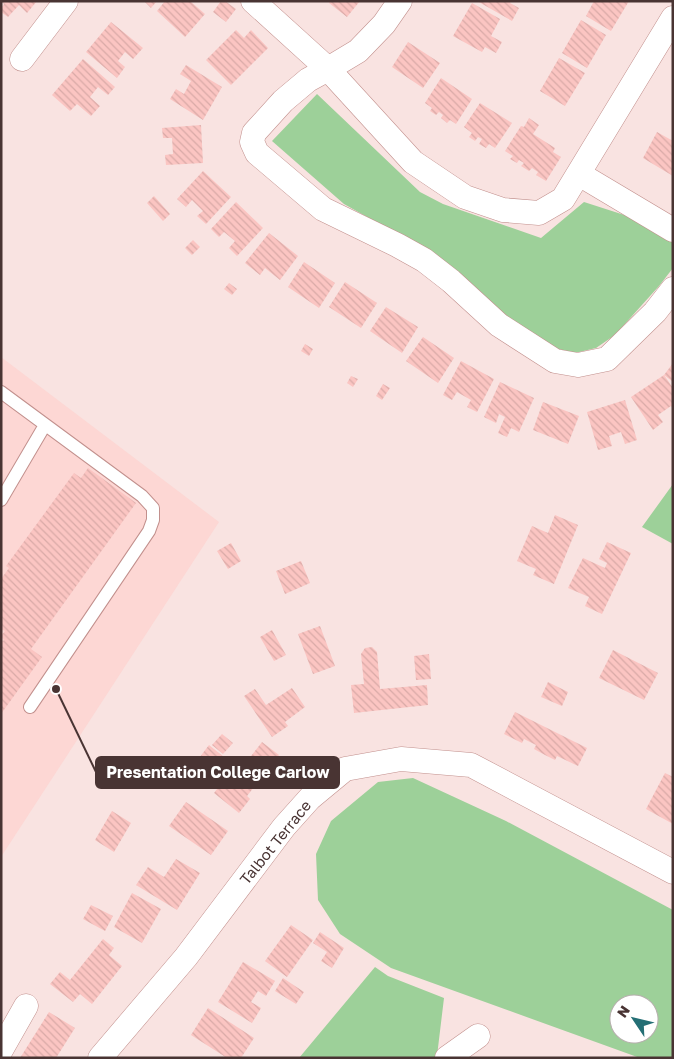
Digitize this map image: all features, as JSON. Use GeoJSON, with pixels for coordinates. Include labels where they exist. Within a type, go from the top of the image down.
{"type":"FeatureCollection","features":[{"type":"Feature","properties":{"kind":"street"},"geometry":{"type":"LineString","coordinates":[[22,59],[66,1]]}},
{"type":"Feature","properties":{"kind":"street"},"geometry":{"type":"LineString","coordinates":[[253,1],[328,69],[413,162],[465,196],[503,210],[539,213],[563,199],[673,18]]}},
{"type":"Feature","properties":{"kind":"street"},"geometry":{"type":"LineString","coordinates":[[400,1],[384,24],[358,51],[308,80],[288,96],[254,133],[252,142],[257,153],[322,209],[424,260],[451,281],[499,326],[555,360],[578,365],[607,359],[655,312],[673,288]]}},
{"type":"Feature","properties":{"kind":"street"},"geometry":{"type":"LineString","coordinates":[[579,174],[673,230]]}},
{"type":"Feature","properties":{"kind":"street","name":"Talbot Terrace"},"geometry":{"type":"LineString","coordinates":[[100,1058],[186,957],[284,827],[310,798],[345,769],[401,760],[472,765],[673,872]]}},
{"type":"Feature","properties":{"kind":"street"},"geometry":{"type":"LineString","coordinates":[[1,1050],[26,1006]]}},
{"type":"Feature","properties":{"kind":"street"},"geometry":{"type":"LineString","coordinates":[[447,1058],[478,1036]]}},
{"type":"Feature","properties":{"kind":"lane"},"geometry":{"type":"LineString","coordinates":[[2,396],[142,496],[153,508],[153,520],[149,530],[30,707]]}},
{"type":"Feature","properties":{"kind":"lane"},"geometry":{"type":"LineString","coordinates":[[1,500],[45,425]]}},
{"type":"Feature","properties":{"kind":"shaded area"},"geometry":{"type":"Polygon","coordinates":[[[1,357],[219,522],[1,857],[1,357]]]}},
{"type":"Feature","properties":{"kind":"green space"},"geometry":{"type":"Polygon","coordinates":[[[317,94],[420,192],[443,204],[541,238],[584,202],[646,222],[673,242],[673,268],[615,335],[596,348],[575,353],[546,346],[512,323],[417,245],[344,204],[272,141],[317,94]]]}},
{"type":"Feature","properties":{"kind":"green space"},"geometry":{"type":"Polygon","coordinates":[[[673,484],[673,544],[642,527],[673,484]]]}},
{"type":"Feature","properties":{"kind":"green space"},"geometry":{"type":"Polygon","coordinates":[[[413,778],[506,821],[673,910],[673,1058],[640,1058],[391,968],[340,934],[318,900],[316,854],[331,821],[378,782],[413,778]]]}},
{"type":"Feature","properties":{"kind":"green space"},"geometry":{"type":"Polygon","coordinates":[[[375,967],[388,976],[444,998],[437,1056],[434,1058],[299,1058],[375,967]]]}},
{"type":"Feature","properties":{"kind":"building"},"geometry":{"type":"Polygon","coordinates":[[[1,1],[37,1],[27,13],[19,5],[8,17],[1,12],[4,4],[1,1]]]}},
{"type":"Feature","properties":{"kind":"building"},"geometry":{"type":"Polygon","coordinates":[[[144,1],[157,1],[151,8],[144,1]]]}},
{"type":"Feature","properties":{"kind":"building"},"geometry":{"type":"Polygon","coordinates":[[[165,1],[190,1],[205,14],[185,37],[157,11],[165,1]]]}},
{"type":"Feature","properties":{"kind":"building"},"geometry":{"type":"Polygon","coordinates":[[[221,1],[225,1],[236,9],[226,22],[213,12],[221,1]]]}},
{"type":"Feature","properties":{"kind":"building"},"geometry":{"type":"Polygon","coordinates":[[[330,1],[360,1],[347,17],[329,3],[330,1]]]}},
{"type":"Feature","properties":{"kind":"building"},"geometry":{"type":"Polygon","coordinates":[[[477,1],[511,1],[510,3],[519,8],[512,21],[477,1]]]}},
{"type":"Feature","properties":{"kind":"building"},"geometry":{"type":"Polygon","coordinates":[[[594,1],[629,1],[611,31],[586,16],[594,1]]]}},
{"type":"Feature","properties":{"kind":"building"},"geometry":{"type":"Polygon","coordinates":[[[472,3],[500,19],[491,36],[502,42],[496,53],[485,47],[482,52],[453,36],[472,3]]]}},
{"type":"Feature","properties":{"kind":"building"},"geometry":{"type":"Polygon","coordinates":[[[581,20],[606,35],[587,68],[562,53],[581,20]]]}},
{"type":"Feature","properties":{"kind":"building"},"geometry":{"type":"Polygon","coordinates":[[[111,22],[143,48],[133,59],[125,52],[118,61],[125,67],[117,78],[86,52],[111,22]]]}},
{"type":"Feature","properties":{"kind":"building"},"geometry":{"type":"Polygon","coordinates":[[[236,30],[244,38],[251,30],[268,48],[231,85],[206,60],[236,30]]]}},
{"type":"Feature","properties":{"kind":"building"},"geometry":{"type":"Polygon","coordinates":[[[408,42],[440,63],[423,88],[392,67],[408,42]]]}},
{"type":"Feature","properties":{"kind":"building"},"geometry":{"type":"Polygon","coordinates":[[[559,58],[585,73],[565,106],[540,91],[559,58]]]}},
{"type":"Feature","properties":{"kind":"building"},"geometry":{"type":"Polygon","coordinates":[[[83,59],[115,87],[108,95],[98,87],[90,97],[100,106],[91,116],[77,104],[70,111],[52,95],[83,59]]]}},
{"type":"Feature","properties":{"kind":"building"},"geometry":{"type":"Polygon","coordinates":[[[186,65],[222,87],[203,120],[170,99],[176,89],[184,94],[191,81],[180,74],[186,65]]]}},
{"type":"Feature","properties":{"kind":"building"},"geometry":{"type":"Polygon","coordinates":[[[441,78],[472,99],[456,124],[450,120],[447,123],[441,118],[443,115],[439,112],[436,115],[430,111],[432,108],[425,103],[441,78]]]}},
{"type":"Feature","properties":{"kind":"building"},"geometry":{"type":"Polygon","coordinates":[[[480,103],[512,123],[495,148],[489,144],[486,148],[479,144],[482,139],[478,137],[475,141],[469,137],[472,133],[464,127],[480,103]]]}},
{"type":"Feature","properties":{"kind":"building"},"geometry":{"type":"Polygon","coordinates":[[[529,118],[539,125],[533,134],[555,148],[553,152],[561,157],[546,181],[536,175],[538,172],[532,168],[529,171],[521,166],[524,163],[519,160],[517,163],[510,159],[513,156],[505,151],[521,126],[524,127],[529,118]]]}},
{"type":"Feature","properties":{"kind":"building"},"geometry":{"type":"Polygon","coordinates":[[[201,125],[203,163],[166,165],[165,155],[173,154],[172,138],[163,138],[162,128],[201,125]]]}},
{"type":"Feature","properties":{"kind":"building"},"geometry":{"type":"Polygon","coordinates":[[[657,132],[673,141],[673,176],[643,158],[657,132]]]}},
{"type":"Feature","properties":{"kind":"building"},"geometry":{"type":"Polygon","coordinates":[[[203,171],[231,197],[206,224],[197,216],[203,211],[192,200],[186,207],[177,199],[203,171]]]}},
{"type":"Feature","properties":{"kind":"building"},"geometry":{"type":"Polygon","coordinates":[[[154,196],[170,214],[163,221],[147,203],[154,196]]]}},
{"type":"Feature","properties":{"kind":"building"},"geometry":{"type":"Polygon","coordinates":[[[236,202],[263,228],[237,256],[229,248],[235,241],[224,232],[219,237],[211,229],[236,202]]]}},
{"type":"Feature","properties":{"kind":"building"},"geometry":{"type":"Polygon","coordinates":[[[269,233],[298,256],[280,280],[265,268],[260,275],[245,263],[269,233]]]}},
{"type":"Feature","properties":{"kind":"building"},"geometry":{"type":"Polygon","coordinates":[[[193,240],[200,247],[192,255],[185,248],[193,240]]]}},
{"type":"Feature","properties":{"kind":"building"},"geometry":{"type":"Polygon","coordinates":[[[304,262],[335,283],[319,308],[288,287],[304,262]]]}},
{"type":"Feature","properties":{"kind":"building"},"geometry":{"type":"Polygon","coordinates":[[[345,282],[377,303],[361,328],[329,307],[345,282]]]}},
{"type":"Feature","properties":{"kind":"building"},"geometry":{"type":"Polygon","coordinates":[[[229,283],[237,289],[232,295],[224,289],[229,283]]]}},
{"type":"Feature","properties":{"kind":"building"},"geometry":{"type":"Polygon","coordinates":[[[386,307],[418,327],[402,353],[370,331],[386,307]]]}},
{"type":"Feature","properties":{"kind":"building"},"geometry":{"type":"Polygon","coordinates":[[[423,337],[454,358],[438,383],[406,361],[423,337]]]}},
{"type":"Feature","properties":{"kind":"building"},"geometry":{"type":"Polygon","coordinates":[[[305,344],[313,349],[309,356],[301,351],[305,344]]]}},
{"type":"Feature","properties":{"kind":"building"},"geometry":{"type":"Polygon","coordinates":[[[461,361],[494,379],[477,412],[467,407],[471,400],[457,392],[452,400],[443,395],[461,361]]]}},
{"type":"Feature","properties":{"kind":"building"},"geometry":{"type":"Polygon","coordinates":[[[673,363],[673,382],[664,375],[673,363]]]}},
{"type":"Feature","properties":{"kind":"building"},"geometry":{"type":"Polygon","coordinates":[[[664,375],[673,388],[673,409],[671,406],[658,415],[663,422],[653,430],[631,397],[664,375]]]}},
{"type":"Feature","properties":{"kind":"building"},"geometry":{"type":"Polygon","coordinates":[[[351,376],[358,379],[353,387],[347,383],[351,376]]]}},
{"type":"Feature","properties":{"kind":"building"},"geometry":{"type":"Polygon","coordinates":[[[500,382],[534,398],[519,432],[511,428],[507,437],[498,433],[505,417],[499,414],[496,423],[484,417],[500,382]]]}},
{"type":"Feature","properties":{"kind":"building"},"geometry":{"type":"Polygon","coordinates":[[[383,384],[390,388],[382,400],[376,396],[383,384]]]}},
{"type":"Feature","properties":{"kind":"building"},"geometry":{"type":"Polygon","coordinates":[[[625,400],[637,440],[625,444],[621,432],[609,436],[612,446],[598,450],[587,412],[625,400]]]}},
{"type":"Feature","properties":{"kind":"building"},"geometry":{"type":"Polygon","coordinates":[[[543,402],[579,416],[568,444],[533,430],[543,402]]]}},
{"type":"Feature","properties":{"kind":"building"},"geometry":{"type":"Polygon","coordinates":[[[88,468],[136,503],[31,649],[42,657],[1,714],[1,640],[4,640],[1,636],[5,631],[1,629],[1,579],[9,568],[6,566],[74,473],[81,478],[88,468]]]}},
{"type":"Feature","properties":{"kind":"building"},"geometry":{"type":"Polygon","coordinates":[[[555,515],[578,525],[554,584],[533,575],[536,569],[517,561],[532,526],[548,533],[555,515]]]}},
{"type":"Feature","properties":{"kind":"building"},"geometry":{"type":"Polygon","coordinates":[[[607,542],[631,553],[602,614],[585,606],[589,597],[568,588],[583,558],[605,568],[607,563],[599,559],[607,542]]]}},
{"type":"Feature","properties":{"kind":"building"},"geometry":{"type":"Polygon","coordinates":[[[231,543],[241,561],[228,569],[217,551],[231,543]]]}},
{"type":"Feature","properties":{"kind":"building"},"geometry":{"type":"Polygon","coordinates":[[[301,561],[310,583],[285,594],[276,571],[301,561]]]}},
{"type":"Feature","properties":{"kind":"building"},"geometry":{"type":"Polygon","coordinates":[[[320,626],[335,666],[313,674],[298,634],[320,626]]]}},
{"type":"Feature","properties":{"kind":"building"},"geometry":{"type":"Polygon","coordinates":[[[272,630],[286,655],[274,661],[260,637],[272,630]]]}},
{"type":"Feature","properties":{"kind":"building"},"geometry":{"type":"Polygon","coordinates":[[[372,647],[377,652],[380,689],[427,685],[428,705],[354,713],[351,685],[364,684],[361,654],[365,648],[372,647]]]}},
{"type":"Feature","properties":{"kind":"building"},"geometry":{"type":"Polygon","coordinates":[[[613,650],[658,673],[644,700],[599,678],[613,650]]]}},
{"type":"Feature","properties":{"kind":"building"},"geometry":{"type":"Polygon","coordinates":[[[429,654],[431,679],[416,680],[414,656],[429,654]]]}},
{"type":"Feature","properties":{"kind":"building"},"geometry":{"type":"Polygon","coordinates":[[[548,682],[568,692],[562,706],[541,697],[548,682]]]}},
{"type":"Feature","properties":{"kind":"building"},"geometry":{"type":"Polygon","coordinates":[[[292,688],[305,707],[285,722],[288,726],[272,737],[244,696],[255,689],[266,705],[292,688]]]}},
{"type":"Feature","properties":{"kind":"building"},"geometry":{"type":"Polygon","coordinates":[[[515,712],[587,748],[578,766],[557,756],[555,760],[534,749],[536,745],[524,739],[522,743],[504,734],[515,712]]]}},
{"type":"Feature","properties":{"kind":"building"},"geometry":{"type":"Polygon","coordinates":[[[222,734],[233,743],[223,754],[212,745],[222,734]]]}},
{"type":"Feature","properties":{"kind":"building"},"geometry":{"type":"Polygon","coordinates":[[[262,742],[279,755],[247,796],[250,799],[239,813],[214,793],[228,775],[214,764],[207,771],[196,762],[209,745],[240,770],[262,742]]]}},
{"type":"Feature","properties":{"kind":"building"},"geometry":{"type":"Polygon","coordinates":[[[177,773],[189,781],[184,789],[172,781],[177,773]]]}},
{"type":"Feature","properties":{"kind":"building"},"geometry":{"type":"Polygon","coordinates":[[[665,773],[673,777],[673,824],[646,809],[665,773]]]}},
{"type":"Feature","properties":{"kind":"building"},"geometry":{"type":"Polygon","coordinates":[[[186,802],[228,831],[211,855],[169,826],[186,802]]]}},
{"type":"Feature","properties":{"kind":"building"},"geometry":{"type":"Polygon","coordinates":[[[112,811],[131,823],[114,852],[95,840],[112,811]]]}},
{"type":"Feature","properties":{"kind":"building"},"geometry":{"type":"Polygon","coordinates":[[[176,859],[200,873],[177,910],[136,885],[148,867],[164,877],[176,859]]]}},
{"type":"Feature","properties":{"kind":"building"},"geometry":{"type":"Polygon","coordinates":[[[132,893],[161,909],[142,943],[114,927],[132,893]]]}},
{"type":"Feature","properties":{"kind":"building"},"geometry":{"type":"Polygon","coordinates":[[[91,905],[113,916],[105,931],[83,919],[91,905]]]}},
{"type":"Feature","properties":{"kind":"building"},"geometry":{"type":"Polygon","coordinates":[[[291,925],[313,940],[287,977],[265,961],[291,925]]]}},
{"type":"Feature","properties":{"kind":"building"},"geometry":{"type":"Polygon","coordinates":[[[320,932],[344,948],[332,968],[321,961],[327,952],[313,943],[320,932]]]}},
{"type":"Feature","properties":{"kind":"building"},"geometry":{"type":"Polygon","coordinates":[[[103,939],[114,948],[109,955],[122,966],[92,1004],[80,994],[73,1002],[50,984],[60,972],[70,980],[103,939]]]}},
{"type":"Feature","properties":{"kind":"building"},"geometry":{"type":"Polygon","coordinates":[[[243,962],[275,981],[266,996],[258,991],[251,1002],[261,1008],[252,1023],[218,1002],[243,962]]]}},
{"type":"Feature","properties":{"kind":"building"},"geometry":{"type":"Polygon","coordinates":[[[283,978],[304,992],[296,1004],[275,991],[283,978]]]}},
{"type":"Feature","properties":{"kind":"building"},"geometry":{"type":"Polygon","coordinates":[[[208,1008],[254,1038],[241,1058],[227,1058],[191,1035],[208,1008]]]}},
{"type":"Feature","properties":{"kind":"building"},"geometry":{"type":"Polygon","coordinates":[[[49,1012],[75,1028],[56,1058],[20,1058],[49,1012]]]}},
{"type":"Feature","properties":{"kind":"place","name":"Presentation College Carlow"},"geometry":{"type":"Point","coordinates":[56,689]}}]}
